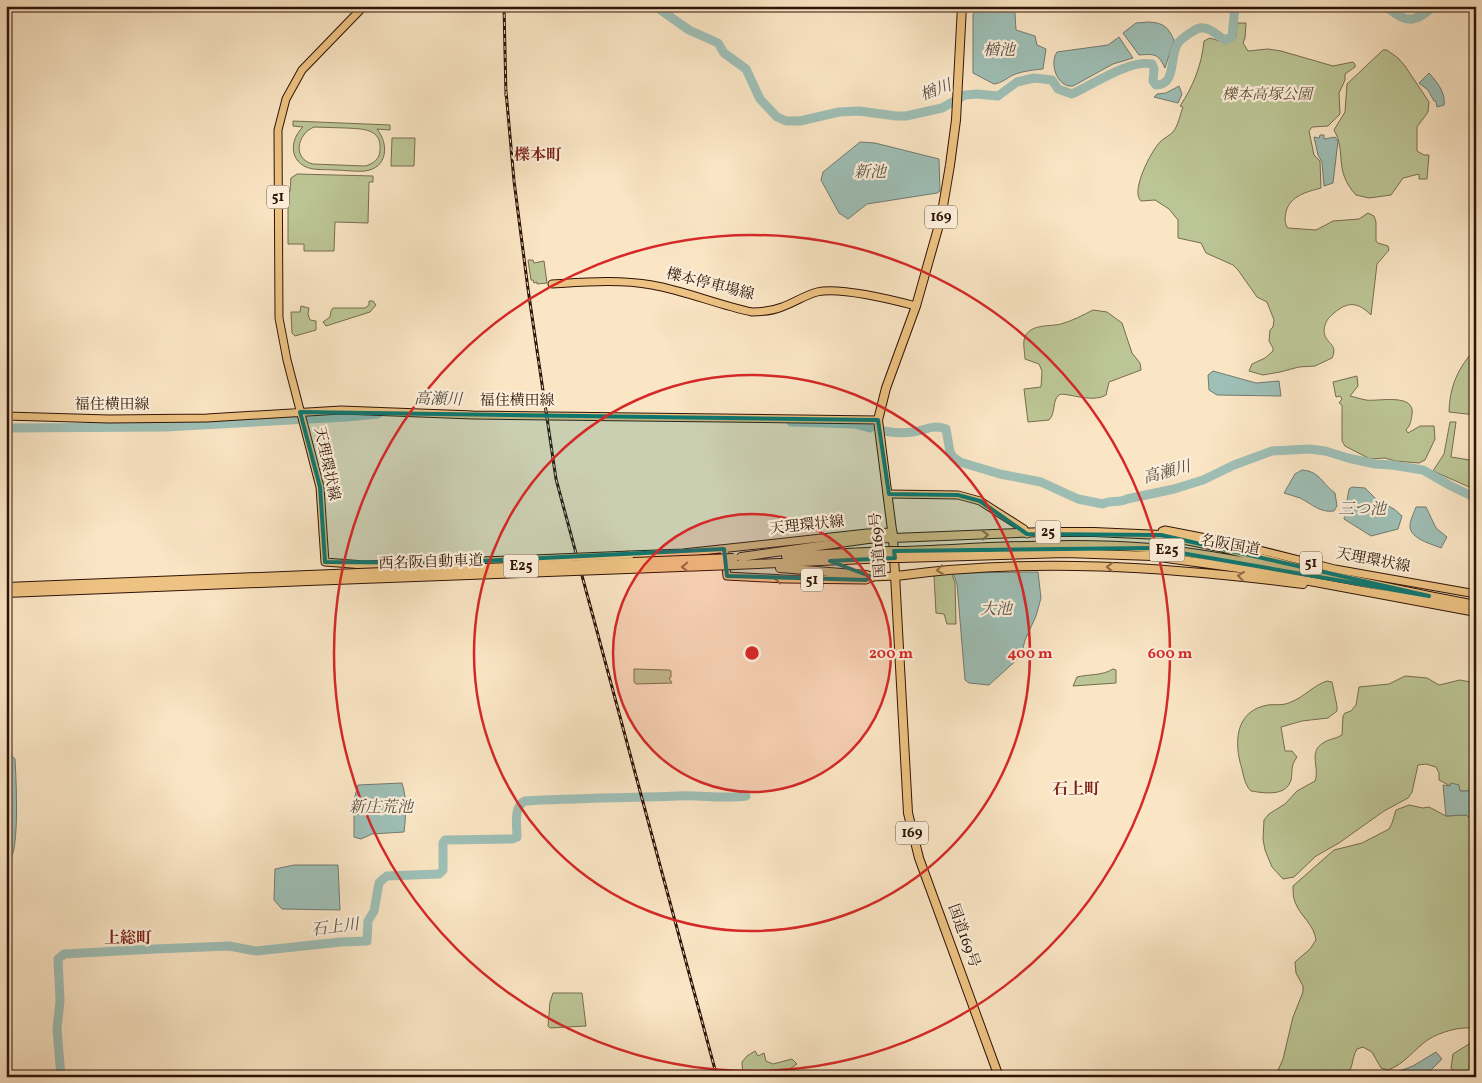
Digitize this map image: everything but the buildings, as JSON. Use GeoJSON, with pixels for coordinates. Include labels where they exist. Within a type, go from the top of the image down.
{"type":"FeatureCollection","features":[{"type":"Feature","properties":{"kind":"highway","name":"国道169号"},"geometry":{"type":"LineString","coordinates":[[962,6],[959,93],[941,218],[916,306],[884,394],[878,420],[880,448],[893,535],[908,802],[913,836],[1000,1077]]}},
{"type":"Feature","properties":{"kind":"highway","name":"25"},"geometry":{"type":"LineString","coordinates":[[893,535],[936,537],[1094,532],[1161,535]]}},
{"type":"Feature","properties":{"kind":"highway"},"geometry":{"type":"LineString","coordinates":[[737,561],[893,535]]}},
{"type":"Feature","properties":{"kind":"highway","name":"E25"},"geometry":{"type":"LineString","coordinates":[[1161,535],[1220,547],[1309,571],[1429,596]]}},
{"type":"Feature","properties":{"kind":"highway","name":"名阪国道"},"geometry":{"type":"LineString","coordinates":[[887,555],[1064,546],[1152,548],[1239,561],[1476,605]]}},
{"type":"Feature","properties":{"kind":"highway","name":"名阪国道"},"geometry":{"type":"LineString","coordinates":[[902,554],[1094,553],[1152,556],[1239,568],[1476,612]]}},
{"type":"Feature","properties":{"kind":"highway","name":"西名阪自動車道"},"geometry":{"type":"LineString","coordinates":[[6,593],[308,578],[887,555]]}},
{"type":"Feature","properties":{"kind":"highway"},"geometry":{"type":"LineString","coordinates":[[737,561],[752,568],[793,568],[872,577]]}},
{"type":"Feature","properties":{"kind":"highway","name":"25"},"geometry":{"type":"LineString","coordinates":[[896,576],[952,568],[1159,565]]}},
{"type":"Feature","properties":{"kind":"highway","name":"E25"},"geometry":{"type":"LineString","coordinates":[[1159,565],[1377,593]]}},
{"type":"Feature","properties":{"kind":"highway","name":"西名阪自動車道"},"geometry":{"type":"LineString","coordinates":[[6,586],[308,578]]}},
{"type":"Feature","properties":{"kind":"main road","name":"天理環状線"},"geometry":{"type":"LineString","coordinates":[[364,6],[302,70],[286,99],[278,130],[279,318],[283,346],[320,487],[325,562],[364,565],[683,553],[867,533],[893,535]]}},
{"type":"Feature","properties":{"kind":"main road","name":"櫟本停車場線"},"geometry":{"type":"LineString","coordinates":[[552,284],[598,281],[634,282],[666,288],[752,312],[781,308],[810,295],[831,291],[916,306]]}},
{"type":"Feature","properties":{"kind":"main road","name":"福住横田線"},"geometry":{"type":"LineString","coordinates":[[6,416],[109,419],[207,418],[341,410],[643,418],[760,417],[878,420]]}},
{"type":"Feature","properties":{"kind":"main road"},"geometry":{"type":"LineString","coordinates":[[888,494],[958,495],[980,501],[1024,529],[1027,534]]}},
{"type":"Feature","properties":{"kind":"main road","name":"天理環状線"},"geometry":{"type":"LineString","coordinates":[[1161,535],[1162,531],[1165,530],[1227,542],[1335,569],[1476,594]]}},
{"type":"Feature","properties":{"kind":"main road"},"geometry":{"type":"LineString","coordinates":[[1160,544],[1161,535]]}},
{"type":"Feature","properties":{"kind":"main road","name":"51"},"geometry":{"type":"LineString","coordinates":[[724,549],[727,576],[794,580],[866,580],[872,577],[896,576]]}},
{"type":"Feature","properties":{"kind":"highlighted area"},"geometry":{"type":"Polygon","coordinates":[[[300,412],[878,420],[889,494],[958,495],[980,501],[1027,534],[1161,535],[1429,596],[1152,548],[894,551],[895,558],[830,561],[872,577],[866,580],[727,576],[724,549],[442,563],[325,562],[320,487],[300,412]]]}},
{"type":"Feature","properties":{"kind":"green space","name":"櫟本高塚公園"},"geometry":{"type":"Polygon","coordinates":[[[1237,23],[1246,23],[1243,43],[1248,51],[1268,49],[1281,51],[1333,66],[1353,62],[1355,64],[1355,67],[1345,74],[1345,80],[1339,93],[1340,114],[1328,126],[1312,127],[1309,131],[1314,155],[1320,161],[1321,188],[1295,198],[1288,207],[1285,222],[1288,228],[1316,230],[1333,221],[1359,219],[1368,213],[1374,216],[1376,222],[1376,241],[1388,246],[1389,250],[1377,264],[1371,315],[1357,305],[1348,305],[1339,309],[1328,318],[1324,330],[1326,338],[1334,349],[1332,358],[1315,366],[1299,367],[1263,375],[1249,371],[1252,364],[1265,358],[1273,351],[1269,341],[1270,330],[1273,327],[1274,320],[1267,302],[1257,297],[1233,265],[1206,253],[1201,243],[1178,238],[1178,220],[1169,209],[1155,200],[1141,201],[1138,196],[1143,172],[1152,154],[1160,142],[1173,132],[1176,127],[1183,107],[1180,106],[1193,83],[1199,67],[1204,41],[1210,38],[1226,43],[1236,37],[1237,23]]]}},
{"type":"Feature","properties":{"kind":"green space"},"geometry":{"type":"Polygon","coordinates":[[[1383,50],[1387,50],[1398,58],[1429,102],[1428,112],[1417,127],[1417,151],[1424,155],[1429,155],[1427,179],[1419,179],[1419,174],[1403,178],[1391,195],[1369,198],[1356,195],[1349,186],[1342,170],[1340,146],[1334,130],[1345,112],[1347,84],[1383,50]]]}},
{"type":"Feature","properties":{"kind":"green space"},"geometry":{"type":"Polygon","coordinates":[[[293,121],[390,125],[390,130],[377,129],[385,148],[382,160],[378,165],[373,169],[365,171],[353,171],[315,169],[304,166],[296,158],[293,147],[296,136],[303,127],[293,126],[293,121]],[[314,127],[304,135],[299,146],[302,157],[306,161],[313,164],[365,166],[379,156],[380,143],[378,137],[370,131],[314,127]]]}},
{"type":"Feature","properties":{"kind":"green space"},"geometry":{"type":"Polygon","coordinates":[[[392,138],[415,138],[414,166],[391,166],[392,138]]]}},
{"type":"Feature","properties":{"kind":"green space"},"geometry":{"type":"Polygon","coordinates":[[[297,174],[373,176],[373,182],[369,182],[368,223],[335,222],[334,251],[304,251],[304,244],[288,244],[288,192],[290,191],[291,178],[297,174]]]}},
{"type":"Feature","properties":{"kind":"green space"},"geometry":{"type":"Polygon","coordinates":[[[528,260],[533,260],[534,263],[544,261],[547,283],[537,284],[537,282],[534,283],[531,280],[528,260]]]}},
{"type":"Feature","properties":{"kind":"green space"},"geometry":{"type":"Polygon","coordinates":[[[369,301],[373,301],[376,305],[370,312],[326,326],[323,322],[330,317],[333,308],[365,308],[369,305],[369,301]]]}},
{"type":"Feature","properties":{"kind":"green space"},"geometry":{"type":"Polygon","coordinates":[[[301,306],[309,308],[308,314],[310,320],[316,321],[316,330],[295,336],[292,333],[291,312],[300,312],[301,306]]]}},
{"type":"Feature","properties":{"kind":"green space"},"geometry":{"type":"Polygon","coordinates":[[[1093,310],[1107,312],[1122,323],[1132,353],[1140,363],[1141,370],[1109,382],[1106,395],[1100,397],[1086,398],[1059,395],[1055,400],[1053,414],[1049,420],[1028,422],[1024,389],[1041,387],[1042,371],[1039,364],[1025,359],[1024,340],[1026,335],[1034,328],[1065,323],[1093,310]]]}},
{"type":"Feature","properties":{"kind":"green space"},"geometry":{"type":"Polygon","coordinates":[[[1476,348],[1476,415],[1449,412],[1451,393],[1456,377],[1476,348]]]}},
{"type":"Feature","properties":{"kind":"green space"},"geometry":{"type":"Polygon","coordinates":[[[1357,376],[1358,386],[1350,396],[1366,400],[1395,400],[1408,403],[1412,408],[1412,415],[1406,430],[1408,433],[1420,426],[1434,426],[1435,439],[1425,460],[1419,463],[1395,461],[1385,458],[1370,459],[1345,446],[1342,441],[1342,405],[1339,403],[1342,399],[1340,396],[1336,397],[1333,382],[1357,376]]]}},
{"type":"Feature","properties":{"kind":"green space"},"geometry":{"type":"Polygon","coordinates":[[[1450,422],[1456,422],[1451,457],[1476,461],[1476,490],[1433,471],[1444,454],[1450,422]]]}},
{"type":"Feature","properties":{"kind":"green space"},"geometry":{"type":"Polygon","coordinates":[[[951,572],[955,583],[956,624],[947,624],[944,614],[936,613],[934,576],[951,572]]]}},
{"type":"Feature","properties":{"kind":"green space"},"geometry":{"type":"Polygon","coordinates":[[[634,669],[669,670],[671,671],[671,677],[669,678],[672,683],[636,684],[634,682],[634,669]]]}},
{"type":"Feature","properties":{"kind":"green space"},"geometry":{"type":"Polygon","coordinates":[[[1113,669],[1116,670],[1116,683],[1073,686],[1077,677],[1100,674],[1113,669]]]}},
{"type":"Feature","properties":{"kind":"green space"},"geometry":{"type":"Polygon","coordinates":[[[1405,676],[1427,678],[1439,685],[1460,680],[1476,683],[1476,791],[1460,791],[1439,780],[1439,773],[1436,767],[1426,764],[1418,765],[1412,792],[1408,798],[1384,811],[1339,843],[1316,856],[1294,877],[1283,879],[1272,867],[1265,850],[1263,839],[1264,820],[1269,814],[1285,804],[1297,791],[1315,781],[1316,751],[1325,742],[1342,735],[1343,716],[1356,705],[1359,687],[1389,684],[1405,676]]]}},
{"type":"Feature","properties":{"kind":"green space"},"geometry":{"type":"Polygon","coordinates":[[[1327,681],[1332,682],[1337,711],[1328,718],[1302,721],[1281,727],[1285,751],[1292,751],[1297,757],[1288,785],[1274,793],[1251,791],[1245,782],[1238,753],[1238,734],[1244,719],[1250,712],[1258,708],[1288,703],[1327,681]]]}},
{"type":"Feature","properties":{"kind":"green space"},"geometry":{"type":"Polygon","coordinates":[[[1409,805],[1423,808],[1429,807],[1446,816],[1466,815],[1476,822],[1476,1077],[1459,1077],[1451,1068],[1453,1054],[1469,1044],[1475,1035],[1471,1028],[1461,1028],[1450,1030],[1429,1039],[1399,1064],[1388,1070],[1381,1068],[1372,1052],[1363,1047],[1357,1049],[1350,1071],[1345,1077],[1275,1077],[1283,1059],[1293,1017],[1303,992],[1303,986],[1296,973],[1295,962],[1310,949],[1316,940],[1313,929],[1295,902],[1293,886],[1334,850],[1362,843],[1389,829],[1396,810],[1409,805]]]}},
{"type":"Feature","properties":{"kind":"green space"},"geometry":{"type":"Polygon","coordinates":[[[553,993],[582,993],[586,1026],[550,1028],[548,1026],[550,1002],[553,993]]]}},
{"type":"Feature","properties":{"kind":"green space"},"geometry":{"type":"Polygon","coordinates":[[[755,1051],[758,1056],[764,1053],[766,1061],[773,1064],[792,1059],[797,1064],[778,1077],[743,1077],[742,1062],[755,1051]]]}},
{"type":"Feature","properties":{"kind":"water","name":"楢池"},"geometry":{"type":"Polygon","coordinates":[[[1012,10],[1015,13],[1016,30],[1035,36],[1037,45],[1046,49],[1043,69],[1013,75],[1002,82],[994,84],[973,73],[973,14],[976,11],[1012,10]]]}},
{"type":"Feature","properties":{"kind":"water"},"geometry":{"type":"Polygon","coordinates":[[[1136,23],[1158,23],[1165,27],[1174,40],[1165,68],[1158,57],[1148,54],[1139,55],[1123,33],[1136,23]]]}},
{"type":"Feature","properties":{"kind":"water","name":"楢池"},"geometry":{"type":"Polygon","coordinates":[[[1119,37],[1133,58],[1113,64],[1073,86],[1067,86],[1059,79],[1054,68],[1057,52],[1108,45],[1119,37]]]}},
{"type":"Feature","properties":{"kind":"water"},"geometry":{"type":"Polygon","coordinates":[[[1429,73],[1438,84],[1444,96],[1444,105],[1437,107],[1436,101],[1434,101],[1428,90],[1419,83],[1429,73]]]}},
{"type":"Feature","properties":{"kind":"water"},"geometry":{"type":"Polygon","coordinates":[[[1179,86],[1182,94],[1178,103],[1154,97],[1157,94],[1166,93],[1179,86]]]}},
{"type":"Feature","properties":{"kind":"water"},"geometry":{"type":"Polygon","coordinates":[[[1320,135],[1324,135],[1324,139],[1335,137],[1338,141],[1333,183],[1324,186],[1322,162],[1318,155],[1314,137],[1319,138],[1320,135]]]}},
{"type":"Feature","properties":{"kind":"water","name":"新池"},"geometry":{"type":"Polygon","coordinates":[[[860,142],[875,143],[939,159],[940,191],[867,204],[848,219],[839,213],[821,180],[823,172],[860,142]]]}},
{"type":"Feature","properties":{"kind":"water"},"geometry":{"type":"Polygon","coordinates":[[[1213,371],[1256,383],[1279,381],[1281,396],[1217,395],[1209,390],[1208,375],[1213,371]]]}},
{"type":"Feature","properties":{"kind":"water","name":"三つ池"},"geometry":{"type":"Polygon","coordinates":[[[1302,470],[1317,475],[1335,493],[1337,506],[1334,511],[1324,511],[1300,498],[1284,493],[1295,474],[1302,470]]]}},
{"type":"Feature","properties":{"kind":"water","name":"三つ池"},"geometry":{"type":"Polygon","coordinates":[[[1352,487],[1365,488],[1377,500],[1394,509],[1402,516],[1398,529],[1371,536],[1344,519],[1349,489],[1352,487]]]}},
{"type":"Feature","properties":{"kind":"water","name":"三つ池"},"geometry":{"type":"Polygon","coordinates":[[[1416,507],[1426,507],[1436,528],[1447,537],[1441,548],[1417,538],[1411,531],[1411,521],[1416,507]]]}},
{"type":"Feature","properties":{"kind":"water","name":"大池"},"geometry":{"type":"Polygon","coordinates":[[[1038,572],[1041,598],[1021,656],[989,685],[969,683],[965,680],[957,584],[953,573],[1038,572]]]}},
{"type":"Feature","properties":{"kind":"water"},"geometry":{"type":"Polygon","coordinates":[[[6,756],[12,756],[15,759],[16,781],[15,844],[9,862],[6,862],[6,756]]]}},
{"type":"Feature","properties":{"kind":"water","name":"新庄荒池"},"geometry":{"type":"Polygon","coordinates":[[[402,783],[406,807],[404,832],[372,834],[361,839],[354,837],[354,800],[358,785],[402,783]]]}},
{"type":"Feature","properties":{"kind":"water"},"geometry":{"type":"Polygon","coordinates":[[[1451,783],[1459,785],[1460,791],[1476,791],[1476,822],[1466,815],[1446,816],[1443,785],[1450,786],[1451,783]]]}},
{"type":"Feature","properties":{"kind":"water"},"geometry":{"type":"Polygon","coordinates":[[[294,865],[338,865],[340,910],[282,909],[274,900],[275,869],[294,865]]]}},
{"type":"Feature","properties":{"kind":"water"},"geometry":{"type":"Polygon","coordinates":[[[1436,1052],[1442,1059],[1430,1071],[1428,1077],[1383,1077],[1413,1066],[1436,1052]]]}},
{"type":"Feature","properties":{"kind":"waterway","name":"楢川"},"geometry":{"type":"LineString","coordinates":[[655,6],[689,30],[718,43],[724,53],[746,69],[760,99],[777,117],[786,121],[800,121],[839,112],[859,111],[906,116],[942,108],[965,95],[998,96],[1017,82],[1034,78],[1052,80],[1058,89],[1072,94],[1122,69],[1143,63],[1152,64],[1154,69],[1153,81],[1156,85],[1163,84],[1170,75],[1178,43],[1190,33],[1198,28],[1204,28],[1225,40],[1232,37],[1235,6]]}},
{"type":"Feature","properties":{"kind":"waterway","name":"楢川"},"geometry":{"type":"LineString","coordinates":[[1385,6],[1399,16],[1410,19],[1421,16],[1434,6]]}},
{"type":"Feature","properties":{"kind":"waterway","name":"高瀬川"},"geometry":{"type":"LineString","coordinates":[[6,428],[166,427],[378,414]]}},
{"type":"Feature","properties":{"kind":"waterway","name":"高瀬川"},"geometry":{"type":"LineString","coordinates":[[791,422],[855,424],[870,428]]}},
{"type":"Feature","properties":{"kind":"waterway","name":"高瀬川"},"geometry":{"type":"LineString","coordinates":[[884,431],[906,433],[933,427],[946,429],[950,452],[960,462],[1000,474],[1041,482],[1078,499],[1103,504],[1174,489],[1203,480],[1234,465],[1272,451],[1310,449],[1375,464],[1423,470],[1476,498]]}},
{"type":"Feature","properties":{"kind":"waterway","name":"石上川"},"geometry":{"type":"LineString","coordinates":[[61,1077],[57,1029],[60,1001],[58,959],[64,954],[229,946],[256,951],[367,941],[368,921],[374,911],[379,883],[383,879],[387,876],[439,874],[443,870],[443,843],[445,840],[512,839],[517,837],[517,812],[525,801],[677,796],[746,796]]}},
{"type":"Feature","properties":{"kind":"railway"},"geometry":{"type":"LineString","coordinates":[[504,6],[506,96]]}},
{"type":"Feature","properties":{"kind":"railway"},"geometry":{"type":"LineString","coordinates":[[506,91],[514,181],[556,479],[717,1077]]}},
{"type":"Feature","properties":{"kind":"district","name":"櫟本町"},"geometry":{"type":"Point","coordinates":[538,156]}},
{"type":"Feature","properties":{"kind":"district","name":"石上町"},"geometry":{"type":"Point","coordinates":[1076,790]}},
{"type":"Feature","properties":{"kind":"district","name":"上総町"},"geometry":{"type":"Point","coordinates":[128,939]}}]}
